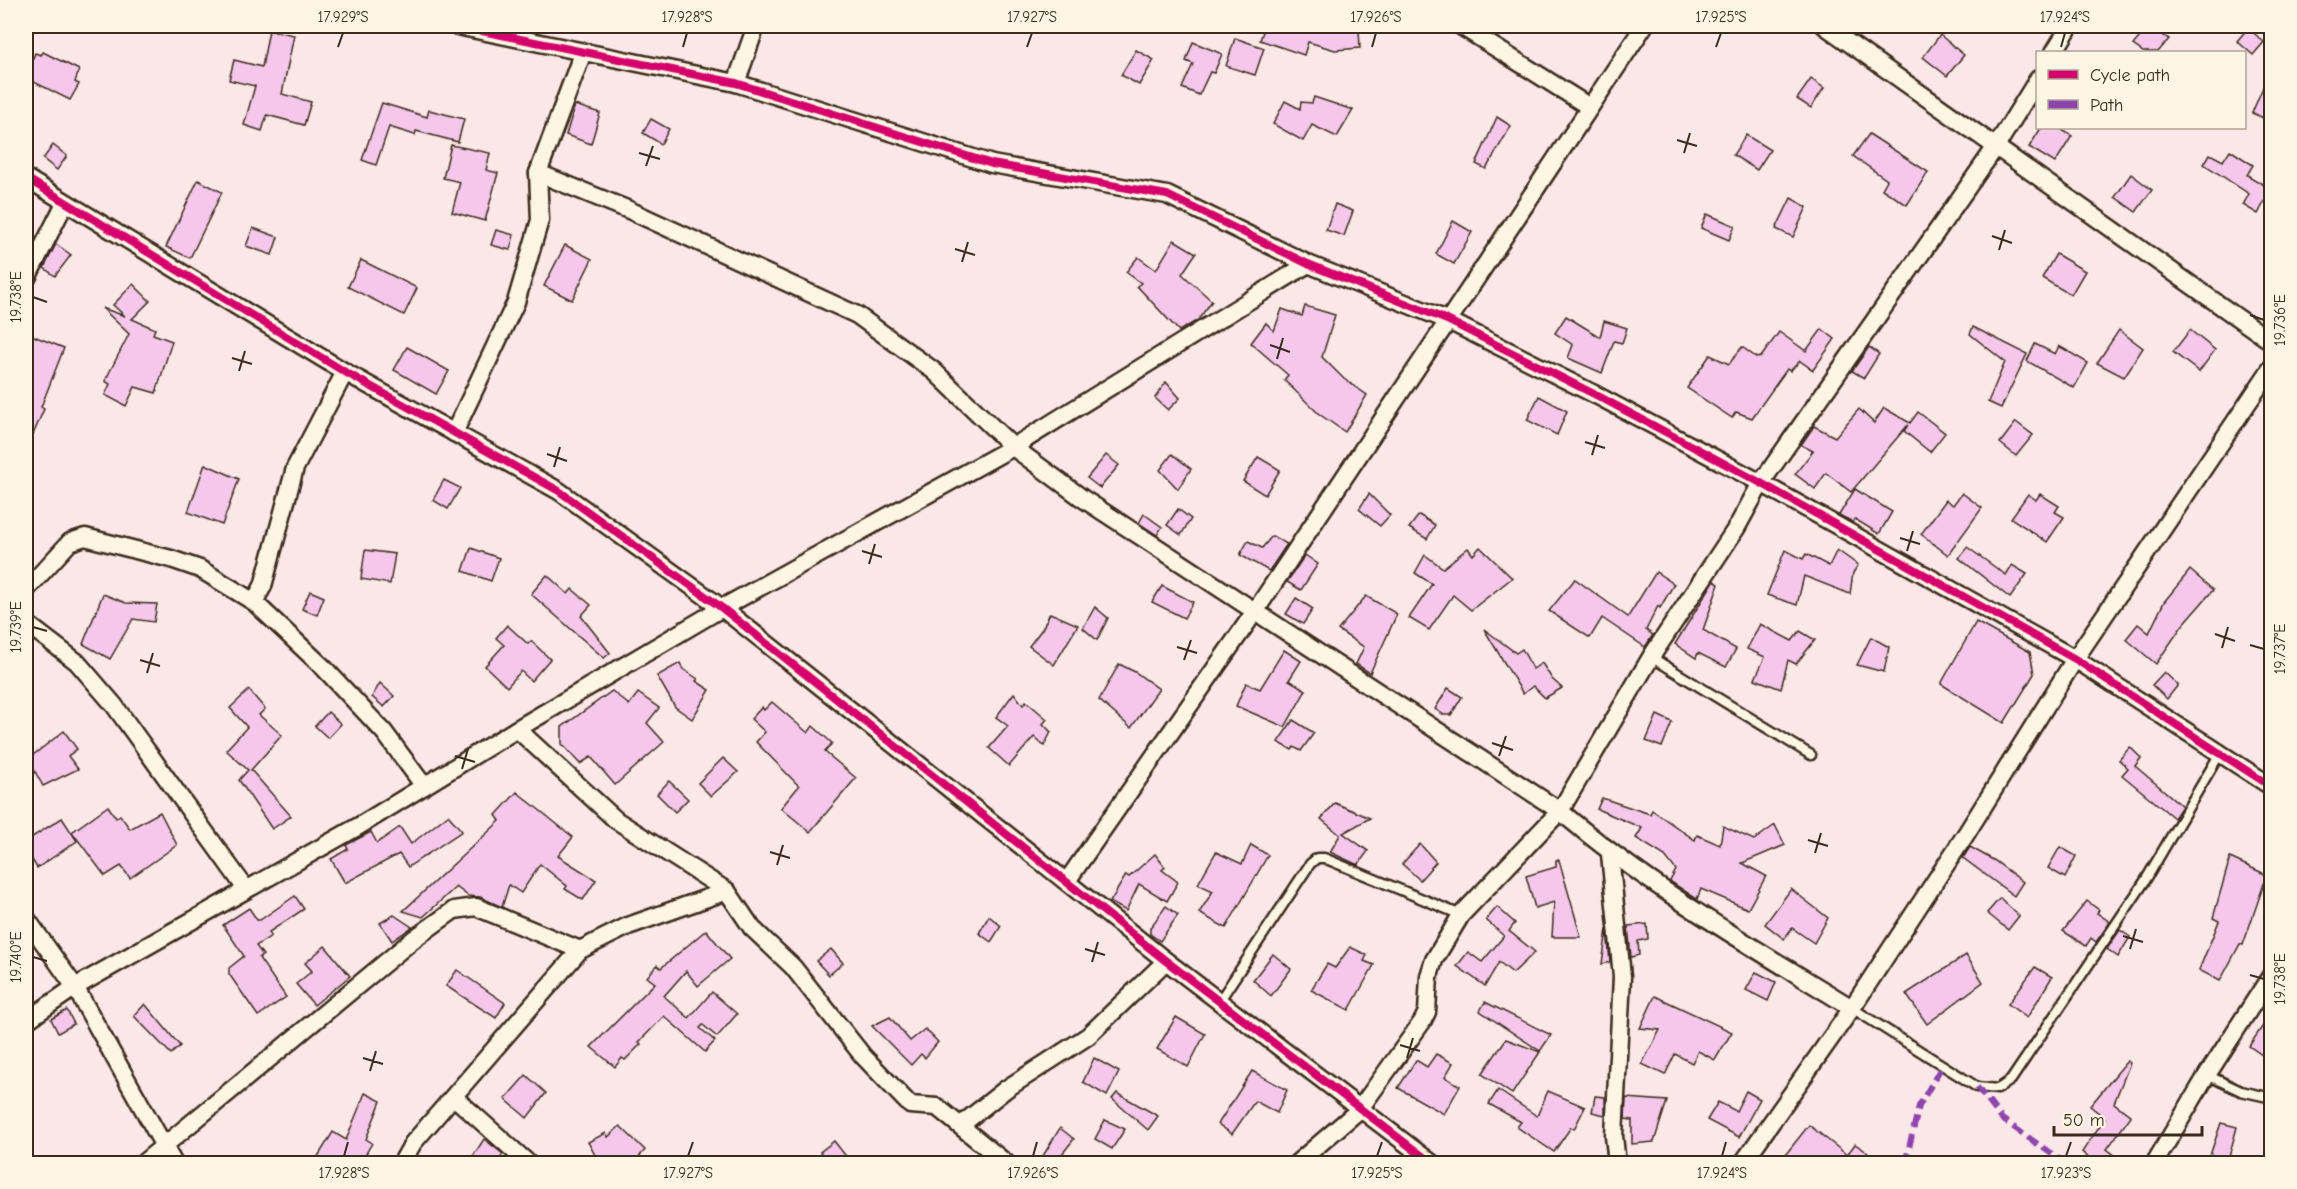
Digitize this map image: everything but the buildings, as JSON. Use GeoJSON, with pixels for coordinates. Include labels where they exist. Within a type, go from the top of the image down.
{"type":"FeatureCollection","features":[{"type":"Feature","properties":{"kind":"street"},"geometry":{"type":"LineString","coordinates":[[457,26],[736,83],[981,162],[1167,195],[1308,264],[1447,320],[1598,396],[1761,483],[2075,659],[2271,787]]}},
{"type":"Feature","properties":{"kind":"street"},"geometry":{"type":"LineString","coordinates":[[736,83],[756,26]]}},
{"type":"Feature","properties":{"kind":"street"},"geometry":{"type":"LineString","coordinates":[[1461,26],[1588,106]]}},
{"type":"Feature","properties":{"kind":"street"},"geometry":{"type":"LineString","coordinates":[[1067,881],[1256,610],[1588,106],[1644,26]]}},
{"type":"Feature","properties":{"kind":"street"},"geometry":{"type":"LineString","coordinates":[[1825,26],[1997,145],[2271,342]]}},
{"type":"Feature","properties":{"kind":"street"},"geometry":{"type":"LineString","coordinates":[[2055,51],[2070,26]]}},
{"type":"Feature","properties":{"kind":"street"},"geometry":{"type":"LineString","coordinates":[[454,433],[516,302],[540,220],[538,173],[583,52]]}},
{"type":"Feature","properties":{"kind":"street"},"geometry":{"type":"LineString","coordinates":[[1296,1164],[1359,1110],[1422,1022],[1427,1012],[1429,976],[1434,960],[1461,915],[1560,811],[1651,657],[1737,527],[1761,483],[1997,145],[2036,81]]}},
{"type":"Feature","properties":{"kind":"street"},"geometry":{"type":"LineString","coordinates":[[538,173],[629,210],[857,315],[934,371],[1013,447],[1082,498],[1560,811],[1610,854],[1678,901],[1852,1008]]}},
{"type":"Feature","properties":{"kind":"street"},"geometry":{"type":"LineString","coordinates":[[26,178],[345,372],[559,491],[722,608],[1166,961],[1220,1000],[1359,1110],[1433,1164]]}},
{"type":"Feature","properties":{"kind":"street"},"geometry":{"type":"LineString","coordinates":[[26,280],[65,203]]}},
{"type":"Feature","properties":{"kind":"street"},"geometry":{"type":"LineString","coordinates":[[26,1021],[75,987],[359,826],[722,608],[1013,447],[1308,264]]}},
{"type":"Feature","properties":{"kind":"street"},"geometry":{"type":"LineString","coordinates":[[1742,1164],[1852,1008],[1966,834],[2075,659],[2271,367]]}},
{"type":"Feature","properties":{"kind":"street"},"geometry":{"type":"LineString","coordinates":[[254,602],[263,586],[294,468],[345,372]]}},
{"type":"Feature","properties":{"kind":"street"},"geometry":{"type":"LineString","coordinates":[[26,590],[70,542],[85,537],[171,559],[200,569],[254,602],[324,668],[384,732],[424,786]]}},
{"type":"Feature","properties":{"kind":"street"},"geometry":{"type":"LineString","coordinates":[[26,623],[77,662],[114,705],[246,889]]}},
{"type":"Feature","properties":{"kind":"street"},"geometry":{"type":"LineString","coordinates":[[518,729],[616,819],[727,891],[752,928],[793,967],[863,1056],[910,1105],[937,1107],[1007,1164]]}},
{"type":"Feature","properties":{"kind":"street"},"geometry":{"type":"LineString","coordinates":[[1610,854],[1622,977],[1614,1136],[1617,1164]]}},
{"type":"Feature","properties":{"kind":"street"},"geometry":{"type":"LineString","coordinates":[[401,1164],[413,1143],[580,950],[628,926],[727,891]]}},
{"type":"Feature","properties":{"kind":"street"},"geometry":{"type":"LineString","coordinates":[[142,1164],[415,938],[454,910],[476,907],[580,950]]}},
{"type":"Feature","properties":{"kind":"street"},"geometry":{"type":"LineString","coordinates":[[26,918],[75,987],[174,1164]]}},
{"type":"Feature","properties":{"kind":"street"},"geometry":{"type":"LineString","coordinates":[[961,1125],[1006,1089],[1088,1036],[1166,961]]}},
{"type":"Feature","properties":{"kind":"street"},"geometry":{"type":"LineString","coordinates":[[2154,1164],[2207,1074],[2271,974]]}},
{"type":"Feature","properties":{"kind":"street"},"geometry":{"type":"LineString","coordinates":[[454,1096],[529,1164]]}},
{"type":"Feature","properties":{"kind":"lane"},"geometry":{"type":"LineString","coordinates":[[1651,657],[1811,755]]}},
{"type":"Feature","properties":{"kind":"lane"},"geometry":{"type":"LineString","coordinates":[[1852,1008],[1977,1087],[1998,1089],[2011,1080],[2139,890],[2219,754]]}},
{"type":"Feature","properties":{"kind":"lane"},"geometry":{"type":"LineString","coordinates":[[1220,1000],[1310,864],[1317,858],[1324,858],[1461,915]]}},
{"type":"Feature","properties":{"kind":"lane"},"geometry":{"type":"LineString","coordinates":[[2207,1074],[2241,1091],[2271,1098]]}},
{"type":"Feature","properties":{"kind":"marked path"},"geometry":{"type":"LineString","coordinates":[[1905,1164],[1919,1106],[1942,1066]]}},
{"type":"Feature","properties":{"kind":"marked path"},"geometry":{"type":"LineString","coordinates":[[1977,1087],[2002,1119],[2066,1164]]}},
{"type":"Feature","properties":{"kind":"cycle path"},"geometry":{"type":"LineString","coordinates":[[457,26],[736,83],[992,164],[1167,195],[1308,264],[1447,320],[1598,396],[1761,483],[2075,659],[2272,787]]}},
{"type":"Feature","properties":{"kind":"cycle path"},"geometry":{"type":"LineString","coordinates":[[26,178],[345,372],[559,491],[722,608],[1166,961],[1433,1164]]}}]}
